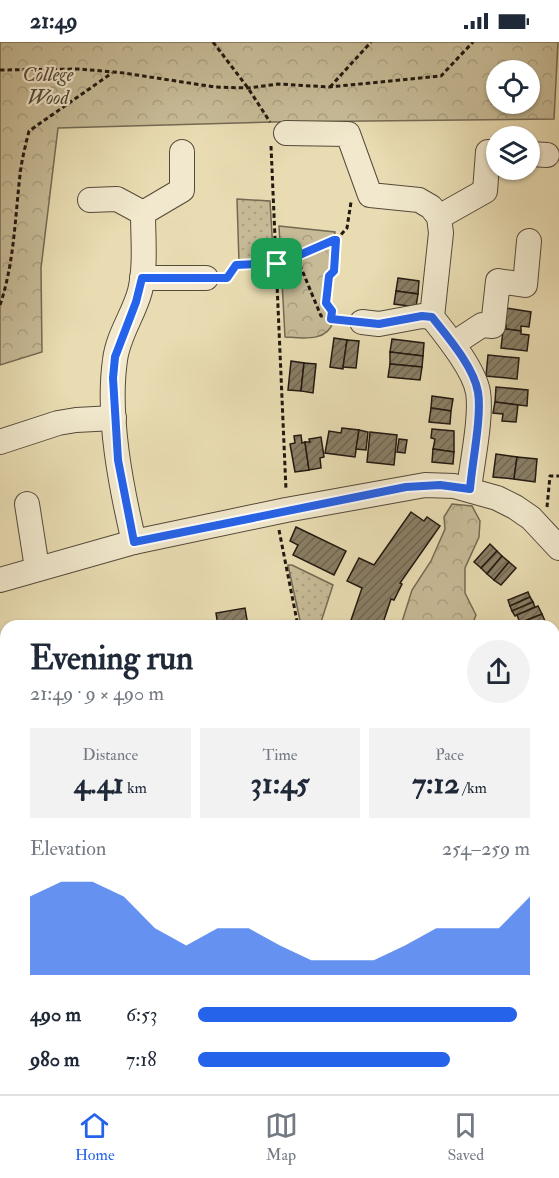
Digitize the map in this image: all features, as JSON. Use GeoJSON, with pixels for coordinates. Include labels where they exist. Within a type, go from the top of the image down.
{"type":"FeatureCollection","features":[{"type":"Feature","properties":{"kind":"street"},"geometry":{"type":"LineString","coordinates":[[276,134],[348,134],[370,195],[419,200],[431,207],[439,217],[441,233],[432,317],[453,344],[478,391],[479,407],[470,489]]}},
{"type":"Feature","properties":{"kind":"street"},"geometry":{"type":"LineString","coordinates":[[143,213],[182,190],[182,152]]}},
{"type":"Feature","properties":{"kind":"street"},"geometry":{"type":"LineString","coordinates":[[439,217],[485,191],[486,178]]}},
{"type":"Feature","properties":{"kind":"street"},"geometry":{"type":"LineString","coordinates":[[90,200],[117,199],[143,213]]}},
{"type":"Feature","properties":{"kind":"street"},"geometry":{"type":"LineString","coordinates":[[134,542],[121,485],[114,418],[115,357],[136,302],[142,278],[143,213]]}},
{"type":"Feature","properties":{"kind":"street"},"geometry":{"type":"LineString","coordinates":[[453,344],[482,325],[494,326],[498,281],[525,285],[529,241]]}},
{"type":"Feature","properties":{"kind":"street"},"geometry":{"type":"LineString","coordinates":[[142,278],[206,278]]}},
{"type":"Feature","properties":{"kind":"street"},"geometry":{"type":"LineString","coordinates":[[362,322],[379,324],[422,316],[432,317]]}},
{"type":"Feature","properties":{"kind":"street"},"geometry":{"type":"LineString","coordinates":[[0,442],[58,423],[114,418]]}},
{"type":"Feature","properties":{"kind":"street"},"geometry":{"type":"LineString","coordinates":[[0,580],[134,542],[406,487],[440,485],[470,489],[515,507],[531,518],[559,548]]}},
{"type":"Feature","properties":{"kind":"street"},"geometry":{"type":"LineString","coordinates":[[27,504],[37,568]]}},
{"type":"Feature","properties":{"kind":"path"},"geometry":{"type":"LineString","coordinates":[[213,42],[248,88],[276,134],[281,511],[297,620]]}},
{"type":"Feature","properties":{"kind":"path"},"geometry":{"type":"LineString","coordinates":[[329,87],[371,42]]}},
{"type":"Feature","properties":{"kind":"path"},"geometry":{"type":"LineString","coordinates":[[0,70],[80,69],[214,87],[248,88],[278,84],[329,87],[441,76],[473,42]]}},
{"type":"Feature","properties":{"kind":"path"},"geometry":{"type":"LineString","coordinates":[[0,305],[17,219],[21,166],[29,130],[114,72]]}},
{"type":"Feature","properties":{"kind":"path"},"geometry":{"type":"LineString","coordinates":[[206,278],[227,278],[236,265],[277,264],[336,240],[347,228],[350,202],[370,195]]}},
{"type":"Feature","properties":{"kind":"path"},"geometry":{"type":"LineString","coordinates":[[336,240],[334,271],[329,276],[326,303],[332,311],[331,319],[362,322]]}},
{"type":"Feature","properties":{"kind":"path"},"geometry":{"type":"LineString","coordinates":[[297,257],[321,316],[332,316]]}},
{"type":"Feature","properties":{"kind":"path"},"geometry":{"type":"LineString","coordinates":[[531,518],[538,506],[547,507],[550,476],[559,476]]}},
{"type":"Feature","properties":{"kind":"green space","name":"College Wood"},"geometry":{"type":"Polygon","coordinates":[[[0,42],[558,42],[554,119],[274,122],[58,128],[41,268],[42,352],[0,365],[0,42]]]}},
{"type":"Feature","properties":{"kind":"green space"},"geometry":{"type":"Polygon","coordinates":[[[237,199],[270,201],[275,284],[264,284],[263,262],[239,262],[237,199]]]}},
{"type":"Feature","properties":{"kind":"green space"},"geometry":{"type":"Polygon","coordinates":[[[279,226],[335,232],[332,270],[327,275],[324,304],[330,311],[329,321],[333,322],[326,333],[320,336],[285,337],[279,226]]]}},
{"type":"Feature","properties":{"kind":"green space"},"geometry":{"type":"Polygon","coordinates":[[[452,504],[472,506],[480,521],[479,537],[465,568],[465,593],[476,615],[474,620],[403,620],[412,590],[431,561],[445,529],[444,517],[452,504]]]}},
{"type":"Feature","properties":{"kind":"green space"},"geometry":{"type":"Polygon","coordinates":[[[288,565],[333,585],[322,620],[300,620],[288,565]]]}},
{"type":"Feature","properties":{"kind":"building"},"geometry":{"type":"Polygon","coordinates":[[[398,278],[419,281],[418,294],[396,291],[398,278]]]}},
{"type":"Feature","properties":{"kind":"building"},"geometry":{"type":"Polygon","coordinates":[[[396,291],[418,294],[416,307],[394,304],[396,291]]]}},
{"type":"Feature","properties":{"kind":"building"},"geometry":{"type":"Polygon","coordinates":[[[506,308],[531,312],[529,327],[521,326],[521,331],[506,329],[504,325],[506,308]]]}},
{"type":"Feature","properties":{"kind":"building"},"geometry":{"type":"Polygon","coordinates":[[[506,329],[521,331],[521,334],[529,335],[527,351],[501,348],[503,331],[506,329]]]}},
{"type":"Feature","properties":{"kind":"building"},"geometry":{"type":"Polygon","coordinates":[[[334,338],[347,340],[343,369],[330,367],[334,338]]]}},
{"type":"Feature","properties":{"kind":"building"},"geometry":{"type":"Polygon","coordinates":[[[392,339],[424,343],[423,356],[390,352],[392,339]]]}},
{"type":"Feature","properties":{"kind":"building"},"geometry":{"type":"Polygon","coordinates":[[[347,340],[359,341],[356,368],[343,367],[347,340]]]}},
{"type":"Feature","properties":{"kind":"building"},"geometry":{"type":"Polygon","coordinates":[[[390,352],[423,356],[422,367],[390,364],[390,352]]]}},
{"type":"Feature","properties":{"kind":"building"},"geometry":{"type":"Polygon","coordinates":[[[488,355],[519,358],[517,379],[486,376],[488,355]]]}},
{"type":"Feature","properties":{"kind":"building"},"geometry":{"type":"Polygon","coordinates":[[[291,361],[304,363],[301,391],[288,390],[291,361]]]}},
{"type":"Feature","properties":{"kind":"building"},"geometry":{"type":"Polygon","coordinates":[[[304,363],[316,364],[313,393],[301,391],[304,363]]]}},
{"type":"Feature","properties":{"kind":"building"},"geometry":{"type":"Polygon","coordinates":[[[390,364],[422,367],[420,380],[388,377],[390,364]]]}},
{"type":"Feature","properties":{"kind":"building"},"geometry":{"type":"Polygon","coordinates":[[[496,387],[528,390],[527,406],[495,402],[496,387]]]}},
{"type":"Feature","properties":{"kind":"building"},"geometry":{"type":"Polygon","coordinates":[[[432,396],[453,399],[451,411],[431,408],[432,396]]]}},
{"type":"Feature","properties":{"kind":"building"},"geometry":{"type":"Polygon","coordinates":[[[495,402],[518,405],[516,422],[502,421],[503,414],[493,413],[495,402]]]}},
{"type":"Feature","properties":{"kind":"building"},"geometry":{"type":"Polygon","coordinates":[[[431,408],[451,411],[450,424],[429,422],[431,408]]]}},
{"type":"Feature","properties":{"kind":"building"},"geometry":{"type":"Polygon","coordinates":[[[342,428],[359,430],[355,457],[325,453],[329,431],[341,433],[342,428]]]}},
{"type":"Feature","properties":{"kind":"building"},"geometry":{"type":"Polygon","coordinates":[[[432,429],[454,431],[454,452],[433,449],[435,439],[431,438],[432,429]]]}},
{"type":"Feature","properties":{"kind":"building"},"geometry":{"type":"Polygon","coordinates":[[[359,430],[368,432],[366,450],[356,449],[359,430]]]}},
{"type":"Feature","properties":{"kind":"building"},"geometry":{"type":"Polygon","coordinates":[[[370,432],[397,435],[394,465],[367,462],[370,432]]]}},
{"type":"Feature","properties":{"kind":"building"},"geometry":{"type":"Polygon","coordinates":[[[301,435],[302,443],[305,442],[309,470],[295,472],[290,444],[295,443],[294,436],[301,435]]]}},
{"type":"Feature","properties":{"kind":"building"},"geometry":{"type":"Polygon","coordinates":[[[321,437],[324,457],[320,458],[321,468],[309,470],[305,442],[321,437]]]}},
{"type":"Feature","properties":{"kind":"building"},"geometry":{"type":"Polygon","coordinates":[[[399,439],[407,440],[405,453],[397,452],[399,439]]]}},
{"type":"Feature","properties":{"kind":"building"},"geometry":{"type":"Polygon","coordinates":[[[433,449],[454,452],[453,464],[432,462],[433,449]]]}},
{"type":"Feature","properties":{"kind":"building"},"geometry":{"type":"Polygon","coordinates":[[[496,454],[517,457],[514,479],[493,477],[496,454]]]}},
{"type":"Feature","properties":{"kind":"building"},"geometry":{"type":"Polygon","coordinates":[[[517,457],[537,459],[535,482],[514,479],[517,457]]]}},
{"type":"Feature","properties":{"kind":"building"},"geometry":{"type":"Polygon","coordinates":[[[411,512],[424,521],[427,517],[440,526],[400,583],[402,584],[394,600],[391,599],[384,620],[351,620],[362,588],[347,581],[359,558],[374,565],[411,512]]]}},
{"type":"Feature","properties":{"kind":"building"},"geometry":{"type":"Polygon","coordinates":[[[296,527],[346,551],[334,575],[293,555],[298,545],[290,541],[296,527]]]}},
{"type":"Feature","properties":{"kind":"building"},"geometry":{"type":"Polygon","coordinates":[[[490,544],[497,551],[481,568],[474,562],[490,544]]]}},
{"type":"Feature","properties":{"kind":"building"},"geometry":{"type":"Polygon","coordinates":[[[497,551],[502,556],[487,574],[481,568],[497,551]]]}},
{"type":"Feature","properties":{"kind":"building"},"geometry":{"type":"Polygon","coordinates":[[[502,556],[509,562],[494,580],[487,574],[502,556]]]}},
{"type":"Feature","properties":{"kind":"building"},"geometry":{"type":"Polygon","coordinates":[[[509,562],[516,568],[501,585],[494,580],[509,562]]]}},
{"type":"Feature","properties":{"kind":"building"},"geometry":{"type":"Polygon","coordinates":[[[528,592],[530,597],[510,606],[508,600],[528,592]]]}},
{"type":"Feature","properties":{"kind":"building"},"geometry":{"type":"Polygon","coordinates":[[[530,597],[533,602],[512,611],[510,606],[530,597]]]}},
{"type":"Feature","properties":{"kind":"building"},"geometry":{"type":"Polygon","coordinates":[[[533,602],[535,607],[515,616],[512,611],[533,602]]]}},
{"type":"Feature","properties":{"kind":"building"},"geometry":{"type":"Polygon","coordinates":[[[538,606],[542,614],[527,620],[519,620],[517,615],[538,606]]]}},
{"type":"Feature","properties":{"kind":"building"},"geometry":{"type":"Polygon","coordinates":[[[245,608],[247,620],[217,620],[216,613],[245,608]]]}},
{"type":"Feature","properties":{"kind":"building"},"geometry":{"type":"Polygon","coordinates":[[[542,614],[545,620],[527,620],[542,614]]]}},
{"type":"Feature","properties":{"kind":"route"},"geometry":{"type":"LineString","coordinates":[[336,240],[334,271],[329,276],[326,303],[332,311],[331,319],[379,324],[422,316],[432,317],[453,344],[478,391],[479,407],[470,489],[440,485],[406,487],[134,542],[121,485],[114,418],[113,378],[115,357],[136,302],[142,278],[227,278],[236,265],[277,264],[336,240]]}}]}
